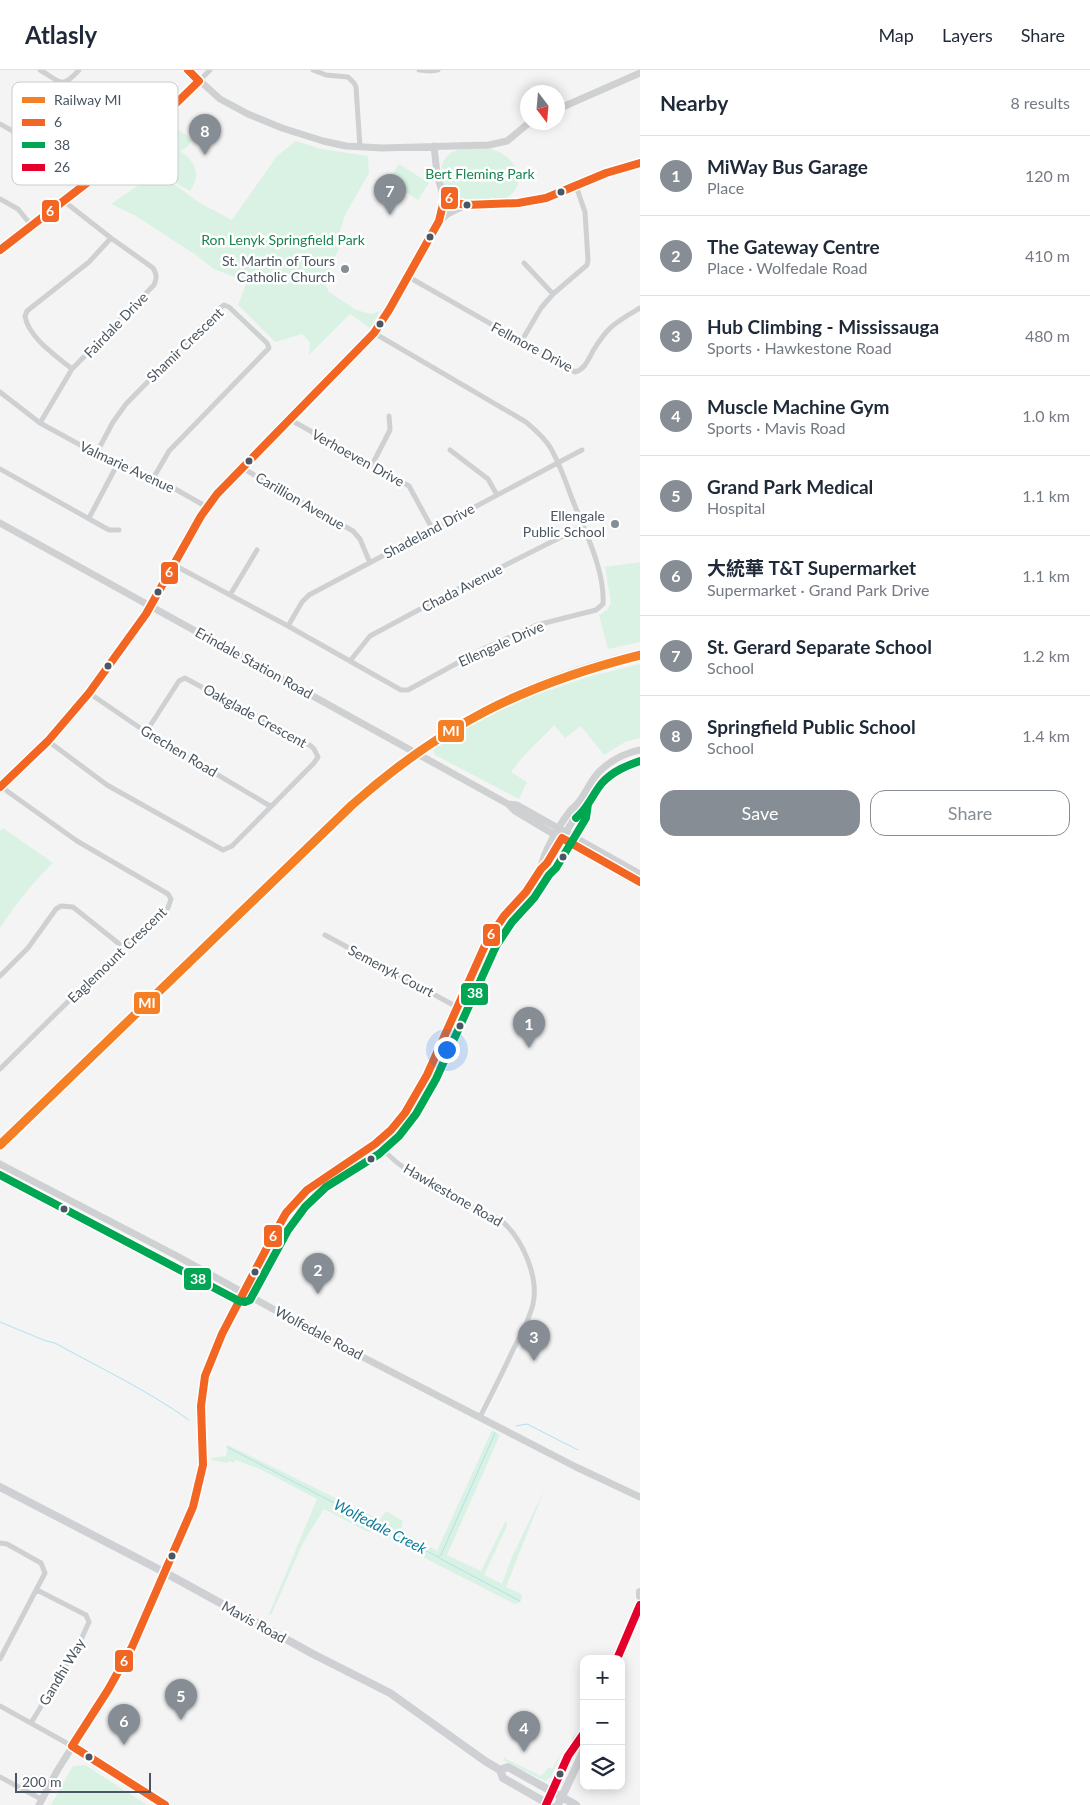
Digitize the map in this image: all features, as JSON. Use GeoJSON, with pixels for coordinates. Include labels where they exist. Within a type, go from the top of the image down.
{"type":"FeatureCollection","features":[{"type":"Feature","properties":{"kind":"main road","name":"Mavis Road"},"geometry":{"type":"LineString","coordinates":[[0,1487],[390,1693],[500,1770],[503,1778],[548,1804]]}},
{"type":"Feature","properties":{"kind":"main road"},"geometry":{"type":"LineString","coordinates":[[619,1655],[640,1605]]}},
{"type":"Feature","properties":{"kind":"main road"},"geometry":{"type":"LineString","coordinates":[[548,1804],[577,1739],[580,1736]]}},
{"type":"Feature","properties":{"kind":"main road"},"geometry":{"type":"LineString","coordinates":[[558,1805],[580,1759]]}},
{"type":"Feature","properties":{"kind":"main road","name":"Mavis Road"},"geometry":{"type":"LineString","coordinates":[[500,1770],[508,1767],[576,1805]]}},
{"type":"Feature","properties":{"kind":"street"},"geometry":{"type":"LineString","coordinates":[[40,70],[60,82]]}},
{"type":"Feature","properties":{"kind":"street"},"geometry":{"type":"LineString","coordinates":[[68,82],[79,70]]}},
{"type":"Feature","properties":{"kind":"street"},"geometry":{"type":"LineString","coordinates":[[188,70],[220,99],[261,120],[322,141],[360,147],[390,148],[489,145],[509,140],[521,130]]}},
{"type":"Feature","properties":{"kind":"street"},"geometry":{"type":"LineString","coordinates":[[178,101],[210,70]]}},
{"type":"Feature","properties":{"kind":"street"},"geometry":{"type":"LineString","coordinates":[[313,70],[348,77],[354,83],[356,88],[360,147]]}},
{"type":"Feature","properties":{"kind":"street"},"geometry":{"type":"LineString","coordinates":[[419,70],[438,70]]}},
{"type":"Feature","properties":{"kind":"street"},"geometry":{"type":"LineString","coordinates":[[565,106],[640,73]]}},
{"type":"Feature","properties":{"kind":"street"},"geometry":{"type":"LineString","coordinates":[[0,124],[12,131]]}},
{"type":"Feature","properties":{"kind":"street"},"geometry":{"type":"LineString","coordinates":[[434,146],[436,174],[449,205]]}},
{"type":"Feature","properties":{"kind":"street"},"geometry":{"type":"LineString","coordinates":[[449,205],[533,202],[620,168],[640,163]]}},
{"type":"Feature","properties":{"kind":"street"},"geometry":{"type":"LineString","coordinates":[[0,250],[84,185]]}},
{"type":"Feature","properties":{"kind":"street"},"geometry":{"type":"LineString","coordinates":[[521,342],[541,308],[553,294],[587,265],[585,212],[576,186]]}},
{"type":"Feature","properties":{"kind":"street"},"geometry":{"type":"LineString","coordinates":[[0,199],[18,209],[31,225]]}},
{"type":"Feature","properties":{"kind":"street","name":"Fairdale Drive"},"geometry":{"type":"LineString","coordinates":[[40,422],[72,369],[157,280],[157,273],[153,268],[64,202]]}},
{"type":"Feature","properties":{"kind":"street"},"geometry":{"type":"LineString","coordinates":[[1,786],[48,742],[89,693],[150,606],[207,507],[289,419],[374,333],[449,205]]}},
{"type":"Feature","properties":{"kind":"street"},"geometry":{"type":"LineString","coordinates":[[72,369],[50,351],[28,328],[25,316],[27,312],[93,258],[111,238]]}},
{"type":"Feature","properties":{"kind":"street"},"geometry":{"type":"LineString","coordinates":[[524,262],[553,294]]}},
{"type":"Feature","properties":{"kind":"street","name":"Fellmore Drive"},"geometry":{"type":"LineString","coordinates":[[407,276],[575,372],[583,368],[604,333],[618,321],[640,308]]}},
{"type":"Feature","properties":{"kind":"street","name":"Shamir Crescent"},"geometry":{"type":"LineString","coordinates":[[96,454],[113,422],[126,404],[220,308],[224,305],[229,307],[267,343],[269,348],[169,451],[154,477]]}},
{"type":"Feature","properties":{"kind":"street","name":"Ellengale Drive"},"geometry":{"type":"LineString","coordinates":[[174,565],[288,626],[401,690],[408,690],[484,649],[537,625],[596,610],[603,604],[596,561],[550,446],[526,422],[374,333]]}},
{"type":"Feature","properties":{"kind":"street","name":"Valmarie Avenue"},"geometry":{"type":"LineString","coordinates":[[0,392],[40,422],[96,454],[117,465],[154,477],[207,507]]}},
{"type":"Feature","properties":{"kind":"street"},"geometry":{"type":"LineString","coordinates":[[372,465],[390,430],[389,416]]}},
{"type":"Feature","properties":{"kind":"street","name":"Verhoeven Drive"},"geometry":{"type":"LineString","coordinates":[[289,419],[412,489],[433,530]]}},
{"type":"Feature","properties":{"kind":"street"},"geometry":{"type":"LineString","coordinates":[[450,450],[488,479],[497,495]]}},
{"type":"Feature","properties":{"kind":"street","name":"Shadeland Drive"},"geometry":{"type":"LineString","coordinates":[[288,626],[302,602],[309,595],[582,450]]}},
{"type":"Feature","properties":{"kind":"street"},"geometry":{"type":"LineString","coordinates":[[89,518],[117,465]]}},
{"type":"Feature","properties":{"kind":"street","name":"Carillion Avenue"},"geometry":{"type":"LineString","coordinates":[[242,468],[353,531],[360,538],[370,563]]}},
{"type":"Feature","properties":{"kind":"street"},"geometry":{"type":"LineString","coordinates":[[0,469],[109,530],[119,530]]}},
{"type":"Feature","properties":{"kind":"street","name":"Erindale Station Road"},"geometry":{"type":"LineString","coordinates":[[0,523],[508,804],[515,811],[640,882]]}},
{"type":"Feature","properties":{"kind":"street","name":"Chada Avenue"},"geometry":{"type":"LineString","coordinates":[[350,662],[370,636],[583,526]]}},
{"type":"Feature","properties":{"kind":"street"},"geometry":{"type":"LineString","coordinates":[[230,595],[257,550]]}},
{"type":"Feature","properties":{"kind":"street","name":"Oakglade Crescent"},"geometry":{"type":"LineString","coordinates":[[48,742],[107,785],[223,850],[232,846],[314,763],[318,756],[314,749],[185,678],[179,682],[146,732]]}},
{"type":"Feature","properties":{"kind":"street","name":"Grechen Road"},"geometry":{"type":"LineString","coordinates":[[89,693],[146,732],[270,806]]}},
{"type":"Feature","properties":{"kind":"street"},"geometry":{"type":"LineString","coordinates":[[0,1777],[40,1802],[132,1647],[193,1507],[201,1479],[203,1451],[200,1404],[205,1376],[212,1354],[280,1223],[301,1195],[322,1178],[377,1143],[405,1114],[418,1095],[487,941],[500,922],[526,892],[541,869],[542,859],[563,829],[577,814],[578,802],[593,778],[600,770],[617,758],[640,750]]}},
{"type":"Feature","properties":{"kind":"street","name":"Eaglemount Crescent"},"geometry":{"type":"LineString","coordinates":[[0,1069],[123,947],[168,908],[171,899],[168,894],[77,841],[1,786]]}},
{"type":"Feature","properties":{"kind":"street","name":"Erindale Station Road"},"geometry":{"type":"LineString","coordinates":[[508,804],[517,804],[640,874]]}},
{"type":"Feature","properties":{"kind":"street"},"geometry":{"type":"LineString","coordinates":[[0,976],[28,948],[56,909],[61,906],[73,907],[123,947]]}},
{"type":"Feature","properties":{"kind":"street","name":"Semenyk Court"},"geometry":{"type":"LineString","coordinates":[[324,935],[457,1007]]}},
{"type":"Feature","properties":{"kind":"street","name":"Hawkestone Road"},"geometry":{"type":"LineString","coordinates":[[377,1143],[409,1172],[504,1224],[522,1245],[527,1258],[533,1281],[534,1301],[528,1321],[480,1417]]}},
{"type":"Feature","properties":{"kind":"street","name":"Wolfedale Road"},"geometry":{"type":"LineString","coordinates":[[0,1164],[244,1292],[318,1334],[640,1497]]}},
{"type":"Feature","properties":{"kind":"street"},"geometry":{"type":"LineString","coordinates":[[0,1543],[6,1544],[42,1564],[45,1573],[0,1659]]}},
{"type":"Feature","properties":{"kind":"street","name":"Gandhi Way"},"geometry":{"type":"LineString","coordinates":[[31,1723],[79,1644],[89,1622],[84,1614],[37,1590]]}},
{"type":"Feature","properties":{"kind":"street"},"geometry":{"type":"LineString","coordinates":[[0,1706],[72,1746],[165,1805]]}},
{"type":"Feature","properties":{"kind":"green space"},"geometry":{"type":"Polygon","coordinates":[[[178,129],[192,140],[187,147],[180,151],[190,159],[195,168],[196,179],[190,191],[178,184],[178,129]]]}},
{"type":"Feature","properties":{"kind":"green space","name":"Ron Lenyk Springfield Park"},"geometry":{"type":"Polygon","coordinates":[[[296,141],[321,149],[368,156],[369,173],[346,213],[339,233],[341,245],[323,280],[329,292],[356,310],[371,314],[380,311],[370,328],[350,314],[309,355],[310,342],[302,334],[275,342],[238,305],[247,282],[214,269],[136,216],[111,204],[139,185],[175,185],[198,202],[232,220],[277,156],[296,141]]]}},
{"type":"Feature","properties":{"kind":"green space","name":"Bert Fleming Park"},"geometry":{"type":"Polygon","coordinates":[[[486,148],[500,152],[513,164],[519,181],[514,191],[507,198],[496,200],[464,200],[456,199],[450,195],[442,184],[441,177],[441,169],[447,157],[452,152],[460,149],[486,148]]]}},
{"type":"Feature","properties":{"kind":"green space"},"geometry":{"type":"Polygon","coordinates":[[[399,164],[429,183],[418,200],[388,181],[399,164]]]}},
{"type":"Feature","properties":{"kind":"green space"},"geometry":{"type":"Polygon","coordinates":[[[640,562],[640,642],[608,649],[599,615],[607,610],[611,603],[605,567],[640,562]]]}},
{"type":"Feature","properties":{"kind":"green space"},"geometry":{"type":"Polygon","coordinates":[[[640,664],[640,738],[625,742],[604,755],[581,726],[565,738],[554,725],[526,753],[511,772],[527,782],[519,799],[435,755],[431,744],[508,704],[588,677],[640,664]]]}},
{"type":"Feature","properties":{"kind":"green space"},"geometry":{"type":"Polygon","coordinates":[[[3,828],[53,863],[38,878],[0,928],[0,831],[3,828]]]}},
{"type":"Feature","properties":{"kind":"green space"},"geometry":{"type":"Polygon","coordinates":[[[492,1430],[500,1435],[447,1555],[481,1571],[506,1520],[507,1526],[484,1575],[502,1584],[512,1557],[545,1488],[506,1587],[521,1594],[522,1598],[519,1603],[514,1604],[376,1530],[368,1532],[324,1509],[303,1543],[271,1615],[269,1614],[317,1499],[260,1469],[235,1460],[234,1463],[229,1461],[227,1463],[211,1460],[212,1458],[226,1456],[228,1445],[380,1520],[386,1511],[403,1521],[401,1531],[437,1551],[492,1430]]]}},
{"type":"Feature","properties":{"kind":"green space"},"geometry":{"type":"Polygon","coordinates":[[[562,1751],[551,1777],[545,1781],[503,1760],[506,1757],[506,1759],[541,1776],[549,1767],[552,1769],[562,1751]]]}},
{"type":"Feature","properties":{"kind":"green space"},"geometry":{"type":"Polygon","coordinates":[[[85,1765],[147,1805],[51,1805],[73,1766],[85,1765]]]}},
{"type":"Feature","properties":{"kind":"waterway","name":"Wolfedale Creek"},"geometry":{"type":"LineString","coordinates":[[0,1322],[55,1343],[140,1389],[189,1420]]}},
{"type":"Feature","properties":{"kind":"waterway","name":"Wolfedale Creek"},"geometry":{"type":"LineString","coordinates":[[516,1426],[527,1424],[578,1450]]}},
{"type":"Feature","properties":{"kind":"waterway","name":"Wolfedale Creek"},"geometry":{"type":"LineString","coordinates":[[227,1447],[438,1557],[441,1555],[495,1433]]}},
{"type":"Feature","properties":{"kind":"waterway"},"geometry":{"type":"LineString","coordinates":[[439,1558],[520,1601]]}},
{"type":"Feature","properties":{"kind":"railway"},"geometry":{"type":"LineString","coordinates":[[0,1141],[337,815],[405,758],[440,733],[477,711],[515,692],[555,675],[596,661],[640,650]]}},
{"type":"Feature","properties":{"kind":"rail line","name":"MI"},"geometry":{"type":"LineString","coordinates":[[0,1145],[352,805],[385,777],[452,730],[486,711],[559,679],[640,655]]}},
{"type":"Feature","properties":{"kind":"transit line","name":"6"},"geometry":{"type":"LineString","coordinates":[[178,101],[199,81],[188,70]]}},
{"type":"Feature","properties":{"kind":"transit line","name":"6"},"geometry":{"type":"LineString","coordinates":[[0,787],[48,741],[89,693],[146,614],[201,516],[217,494],[374,333],[439,221],[444,200],[450,198],[456,203],[466,205],[518,203],[546,198],[606,173],[640,163]]}},
{"type":"Feature","properties":{"kind":"transit line","name":"6"},"geometry":{"type":"LineString","coordinates":[[0,250],[84,185]]}},
{"type":"Feature","properties":{"kind":"transit line","name":"38"},"geometry":{"type":"LineString","coordinates":[[576,818],[606,779],[620,769],[640,761]]}},
{"type":"Feature","properties":{"kind":"transit line","name":"38"},"geometry":{"type":"LineString","coordinates":[[0,1175],[239,1301],[245,1302],[250,1300],[288,1230],[305,1207],[326,1187],[379,1154],[399,1136],[416,1114],[436,1079],[496,946],[512,922],[534,898],[549,875],[556,868],[586,818],[588,804]]}},
{"type":"Feature","properties":{"kind":"transit line","name":"6"},"geometry":{"type":"LineString","coordinates":[[165,1805],[72,1746],[108,1690],[132,1647],[193,1507],[203,1465],[201,1406],[205,1376],[222,1334],[286,1213],[307,1190],[375,1144],[391,1130],[405,1113],[427,1075],[487,941],[504,916],[526,892],[562,838],[640,882]]}},
{"type":"Feature","properties":{"kind":"transit line","name":"26"},"geometry":{"type":"LineString","coordinates":[[619,1655],[640,1605]]}},
{"type":"Feature","properties":{"kind":"transit line","name":"26"},"geometry":{"type":"LineString","coordinates":[[546,1805],[568,1756],[580,1739]]}},
{"type":"Feature","properties":{"kind":"place","name":"Springfield Public School"},"geometry":{"type":"Point","coordinates":[205,155]}},
{"type":"Feature","properties":{"kind":"place","name":"St. Gerard Separate School"},"geometry":{"type":"Point","coordinates":[390,215]}},
{"type":"Feature","properties":{"kind":"place","name":"St. Martin of Tours Catholic Church"},"geometry":{"type":"Point","coordinates":[345,269]}},
{"type":"Feature","properties":{"kind":"place","name":"Ellengale Public School"},"geometry":{"type":"Point","coordinates":[615,524]}},
{"type":"Feature","properties":{"kind":"place","name":"MiWay Bus Garage"},"geometry":{"type":"Point","coordinates":[529,1048]}},
{"type":"Feature","properties":{"kind":"place","name":"The Gateway Centre"},"geometry":{"type":"Point","coordinates":[318,1294]}},
{"type":"Feature","properties":{"kind":"place","name":"Hub Climbing - Mississauga"},"geometry":{"type":"Point","coordinates":[534,1361]}},
{"type":"Feature","properties":{"kind":"place","name":"Grand Park Medical"},"geometry":{"type":"Point","coordinates":[181,1720]}},
{"type":"Feature","properties":{"kind":"place","name":"大統華 T&T Supermarket"},"geometry":{"type":"Point","coordinates":[124,1745]}},
{"type":"Feature","properties":{"kind":"place","name":"Muscle Machine Gym"},"geometry":{"type":"Point","coordinates":[524,1752]}}]}
